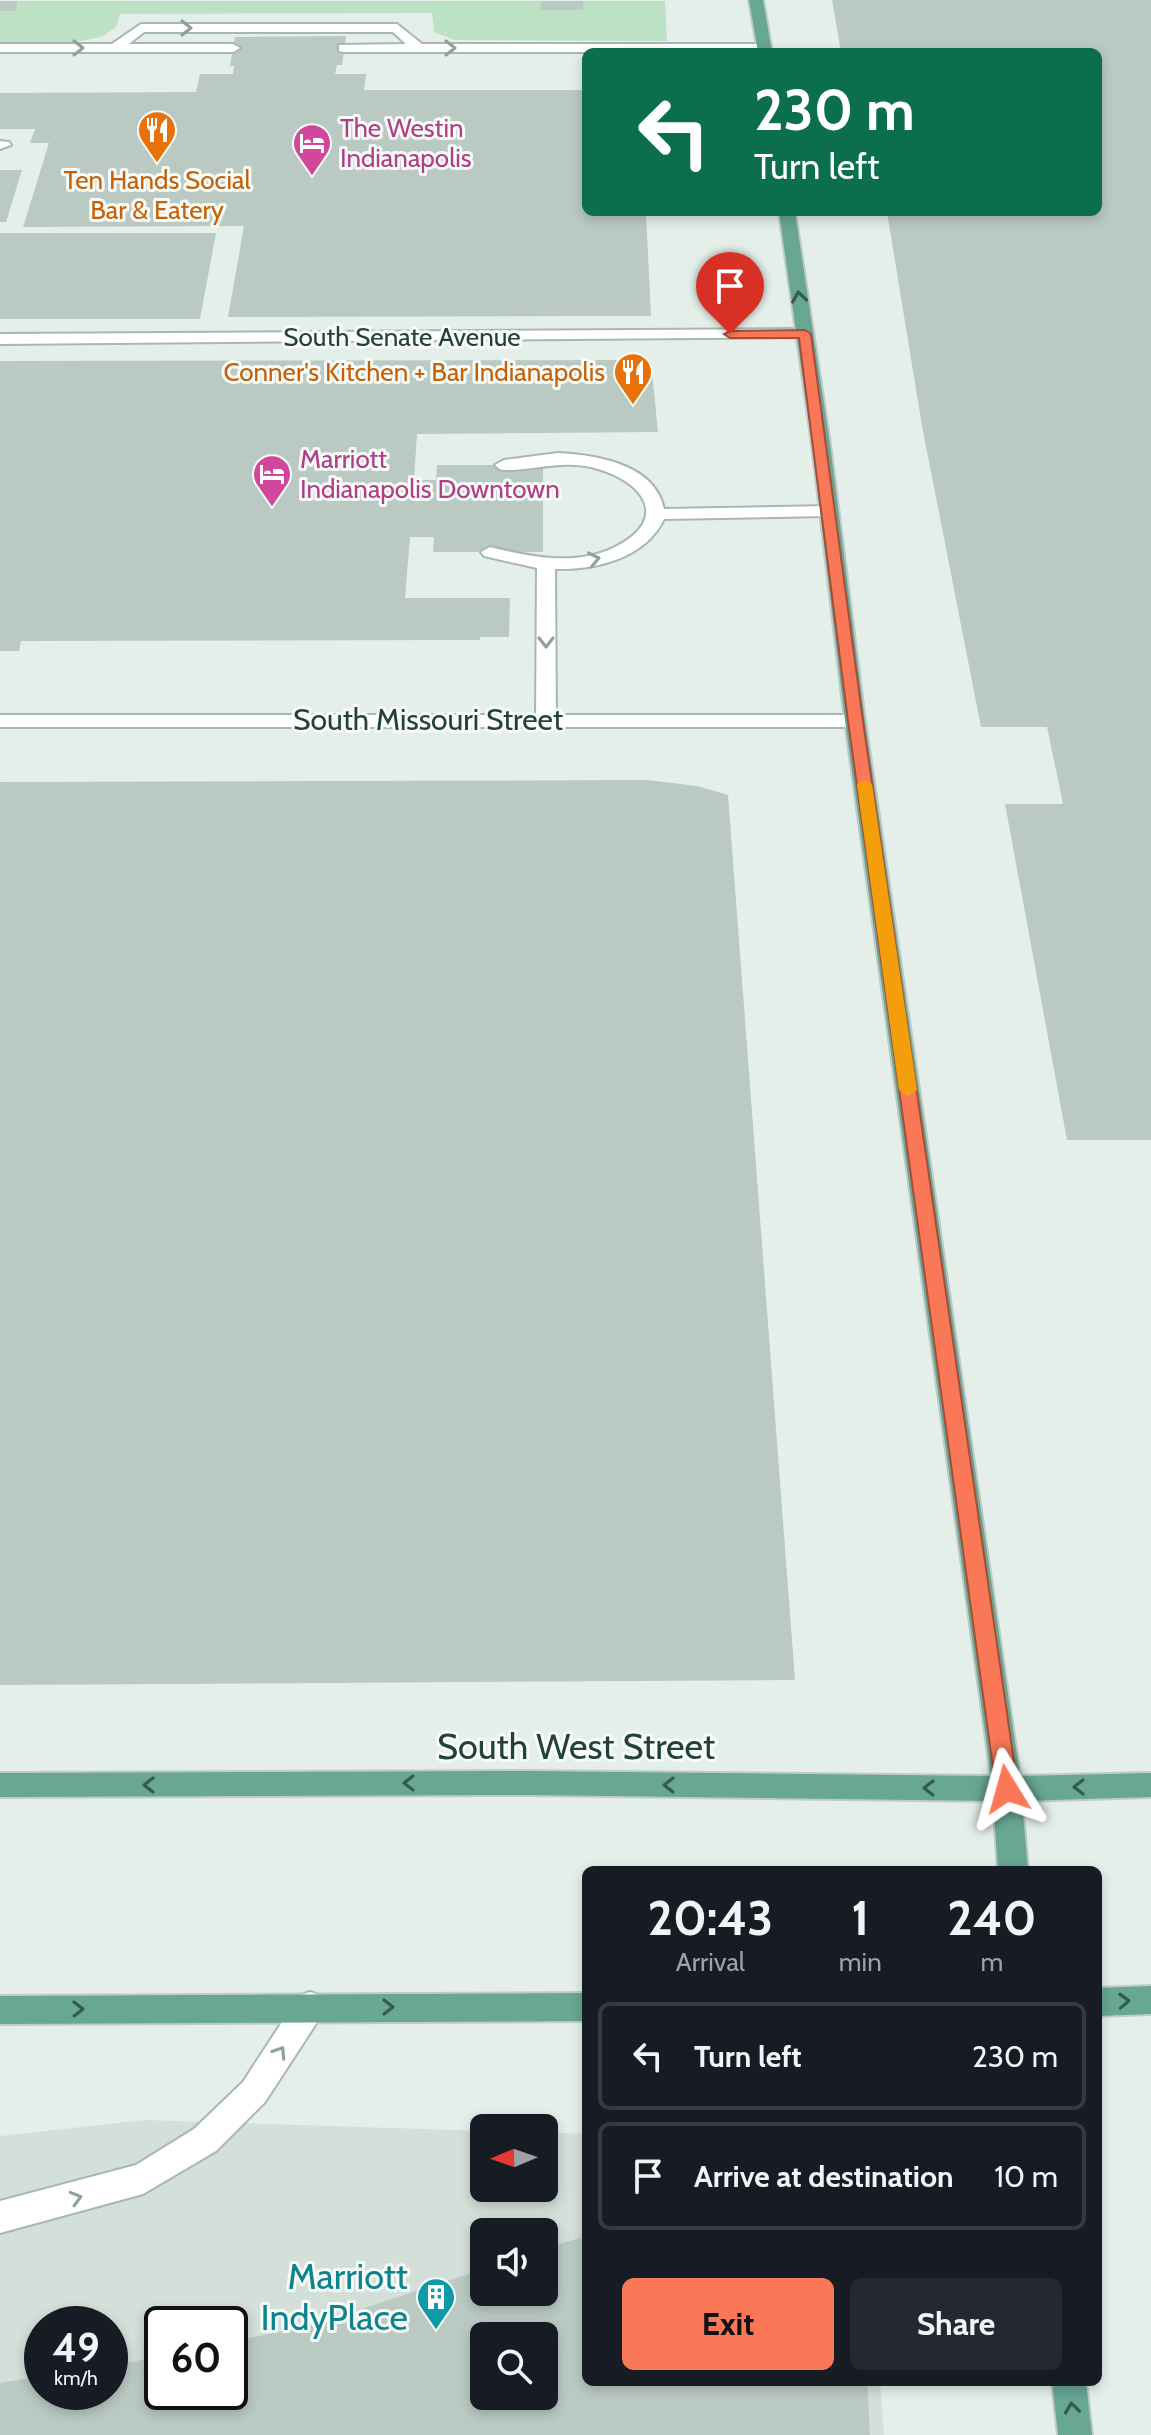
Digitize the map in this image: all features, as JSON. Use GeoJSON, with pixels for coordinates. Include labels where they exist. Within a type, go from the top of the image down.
{"type":"FeatureCollection","features":[{"type":"Feature","properties":{"kind":"main road"},"geometry":{"type":"LineString","coordinates":[[756,0],[764,48]]}},
{"type":"Feature","properties":{"kind":"main road"},"geometry":{"type":"LineString","coordinates":[[788,216],[855,721],[1007,1789],[1013,1866]]}},
{"type":"Feature","properties":{"kind":"main road","name":"South West Street"},"geometry":{"type":"LineString","coordinates":[[0,1785],[527,1783],[1007,1789],[1151,1785]]}},
{"type":"Feature","properties":{"kind":"main road"},"geometry":{"type":"LineString","coordinates":[[1102,2002],[1151,2000]]}},
{"type":"Feature","properties":{"kind":"main road"},"geometry":{"type":"LineString","coordinates":[[0,2010],[582,2007]]}},
{"type":"Feature","properties":{"kind":"main road"},"geometry":{"type":"LineString","coordinates":[[1069,2386],[1075,2435]]}},
{"type":"Feature","properties":{"kind":"street"},"geometry":{"type":"LineString","coordinates":[[115,48],[141,28],[397,28],[418,48]]}},
{"type":"Feature","properties":{"kind":"street"},"geometry":{"type":"LineString","coordinates":[[0,48],[233,48]]}},
{"type":"Feature","properties":{"kind":"street"},"geometry":{"type":"LineString","coordinates":[[344,48],[582,49]]}},
{"type":"Feature","properties":{"kind":"street","name":"South Senate Avenue"},"geometry":{"type":"LineString","coordinates":[[0,339],[805,334]]}},
{"type":"Feature","properties":{"kind":"street"},"geometry":{"type":"LineString","coordinates":[[490,552],[546,564],[578,563],[609,556],[633,545],[650,531],[657,514],[653,497],[640,482],[619,470],[591,461],[560,458],[504,465]]}},
{"type":"Feature","properties":{"kind":"street"},"geometry":{"type":"LineString","coordinates":[[657,514],[828,511]]}},
{"type":"Feature","properties":{"kind":"street"},"geometry":{"type":"LineString","coordinates":[[546,564],[546,720]]}},
{"type":"Feature","properties":{"kind":"street","name":"South Missouri Street"},"geometry":{"type":"LineString","coordinates":[[0,721],[855,721]]}},
{"type":"Feature","properties":{"kind":"street"},"geometry":{"type":"LineString","coordinates":[[0,2217],[143,2179],[205,2140],[254,2092],[310,2006]]}},
{"type":"Feature","properties":{"kind":"shaded area"},"geometry":{"type":"Polygon","coordinates":[[[144,2120],[470,2131],[470,2202],[558,2202],[558,2133],[582,2134],[582,2386],[880,2386],[884,2435],[0,2435],[0,2136],[144,2120]]]}},
{"type":"Feature","properties":{"kind":"green space"},"geometry":{"type":"Polygon","coordinates":[[[0,1],[665,1],[667,41],[454,40],[434,32],[432,13],[120,14],[116,27],[101,37],[76,42],[0,42],[0,1]]]}},
{"type":"Feature","properties":{"kind":"building"},"geometry":{"type":"Polygon","coordinates":[[[832,0],[1151,0],[1151,1140],[1067,1140],[1005,804],[1063,804],[1047,727],[981,727],[922,426],[888,216],[1102,216],[1102,48],[840,48],[832,0]]]}},
{"type":"Feature","properties":{"kind":"building"},"geometry":{"type":"Polygon","coordinates":[[[0,1],[18,1],[15,11],[0,11],[0,1]]]}},
{"type":"Feature","properties":{"kind":"building"},"geometry":{"type":"Polygon","coordinates":[[[541,1],[583,1],[583,10],[541,10],[541,1]]]}},
{"type":"Feature","properties":{"kind":"building","name":"The Westin Indianapolis"},"geometry":{"type":"Polygon","coordinates":[[[346,36],[342,65],[337,65],[335,74],[366,74],[364,90],[582,90],[582,216],[646,216],[651,316],[228,317],[244,226],[23,227],[49,143],[30,143],[35,129],[0,129],[0,93],[196,92],[200,74],[233,74],[234,66],[230,66],[235,37],[346,36]]]}},
{"type":"Feature","properties":{"kind":"building"},"geometry":{"type":"Polygon","coordinates":[[[0,170],[22,170],[6,222],[0,222],[0,170]]]}},
{"type":"Feature","properties":{"kind":"building"},"geometry":{"type":"Polygon","coordinates":[[[0,233],[216,233],[200,319],[0,319],[0,233]]]}},
{"type":"Feature","properties":{"kind":"building","name":"Marriott Indianapolis Downtown"},"geometry":{"type":"Polygon","coordinates":[[[624,360],[624,363],[651,362],[658,432],[417,434],[414,480],[436,480],[437,465],[543,465],[543,552],[433,552],[434,537],[410,537],[405,598],[510,598],[509,637],[480,637],[480,640],[21,641],[19,651],[0,651],[0,361],[624,360]]]}},
{"type":"Feature","properties":{"kind":"building"},"geometry":{"type":"Polygon","coordinates":[[[647,780],[697,786],[728,795],[795,1680],[0,1685],[0,782],[647,780]]]}},
{"type":"Feature","properties":{"kind":"building","name":"Marriott IndyPlace"},"geometry":{"type":"Polygon","coordinates":[[[582,2237],[582,2386],[867,2386],[870,2435],[0,2435],[0,2383],[24,2379],[24,2410],[128,2410],[128,2363],[144,2359],[144,2410],[248,2410],[248,2338],[312,2325],[470,2274],[470,2306],[558,2306],[558,2245],[582,2237]]]}},
{"type":"Feature","properties":{"kind":"slow traffic"},"geometry":{"type":"LineString","coordinates":[[865,784],[908,1090]]}},
{"type":"Feature","properties":{"kind":"place","name":"Ten Hands Social Bar & Eatery"},"geometry":{"type":"Point","coordinates":[157,164]}},
{"type":"Feature","properties":{"kind":"place","name":"The Westin Indianapolis"},"geometry":{"type":"Point","coordinates":[312,177]}},
{"type":"Feature","properties":{"kind":"place","name":"Conner's Kitchen + Bar Indianapolis"},"geometry":{"type":"Point","coordinates":[633,406]}},
{"type":"Feature","properties":{"kind":"place","name":"Marriott Indianapolis Downtown"},"geometry":{"type":"Point","coordinates":[272,508]}},
{"type":"Feature","properties":{"kind":"place","name":"Marriott IndyPlace"},"geometry":{"type":"Point","coordinates":[436,2331]}},
{"type":"Feature","properties":{"kind":"route"},"geometry":{"type":"LineString","coordinates":[[730,334],[805,334],[855,721],[1007,1789]]}}]}
